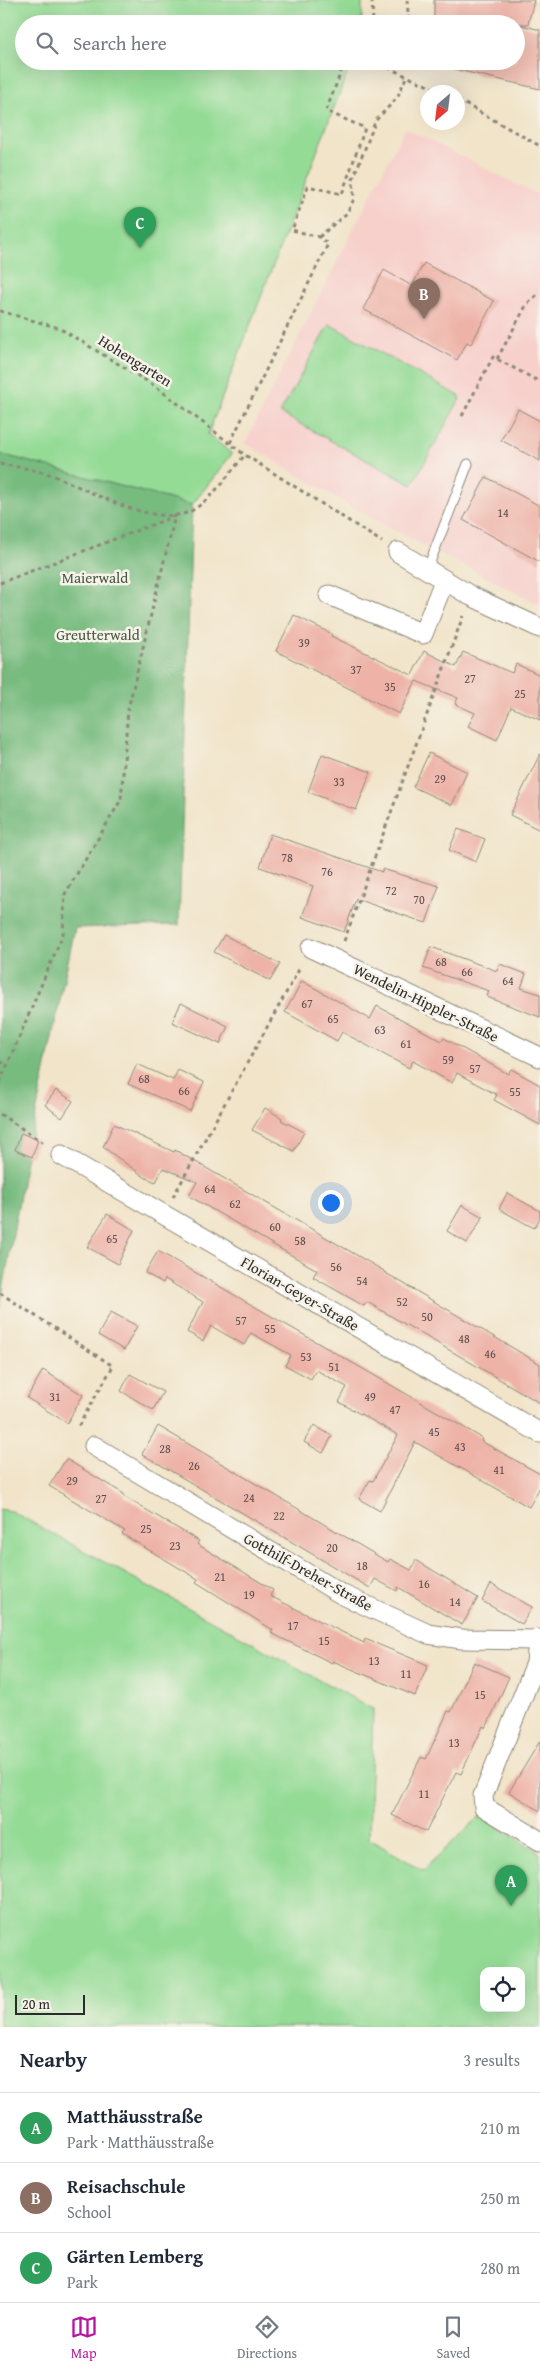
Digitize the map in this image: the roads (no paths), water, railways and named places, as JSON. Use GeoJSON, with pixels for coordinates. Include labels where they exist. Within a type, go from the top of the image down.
{"type":"FeatureCollection","features":[{"type":"Feature","properties":{"kind":"street"},"geometry":{"type":"LineString","coordinates":[[398,552],[471,596],[540,628]]}},
{"type":"Feature","properties":{"kind":"street"},"geometry":{"type":"LineString","coordinates":[[329,595],[423,634],[444,581]]}},
{"type":"Feature","properties":{"kind":"street","name":"Wendelin-Hippler-Straße"},"geometry":{"type":"LineString","coordinates":[[311,948],[540,1057]]}},
{"type":"Feature","properties":{"kind":"street","name":"Florian-Geyer-Straße"},"geometry":{"type":"LineString","coordinates":[[61,1155],[540,1433]]}},
{"type":"Feature","properties":{"kind":"street","name":"Gotthilf-Dreher-Straße"},"geometry":{"type":"LineString","coordinates":[[94,1446],[341,1594],[428,1634],[462,1639],[539,1640]]}},
{"type":"Feature","properties":{"kind":"street"},"geometry":{"type":"LineString","coordinates":[[539,1640],[536,1663],[483,1796],[484,1807],[540,1841]]}},
{"type":"Feature","properties":{"kind":"lane"},"geometry":{"type":"LineString","coordinates":[[427,570],[468,464]]}},
{"type":"Feature","properties":{"kind":"place","name":"Gärten Lemberg"},"geometry":{"type":"Point","coordinates":[140,248]}},
{"type":"Feature","properties":{"kind":"place","name":"Reisachschule"},"geometry":{"type":"Point","coordinates":[424,319]}},
{"type":"Feature","properties":{"kind":"place","name":"Matthäusstraße"},"geometry":{"type":"Point","coordinates":[511,1906]}},
{"type":"Feature","properties":{"kind":"park label","name":"Maierwald"},"geometry":{"type":"Point","coordinates":[95,578]}},
{"type":"Feature","properties":{"kind":"park label","name":"Greutterwald"},"geometry":{"type":"Point","coordinates":[98,635]}}]}
